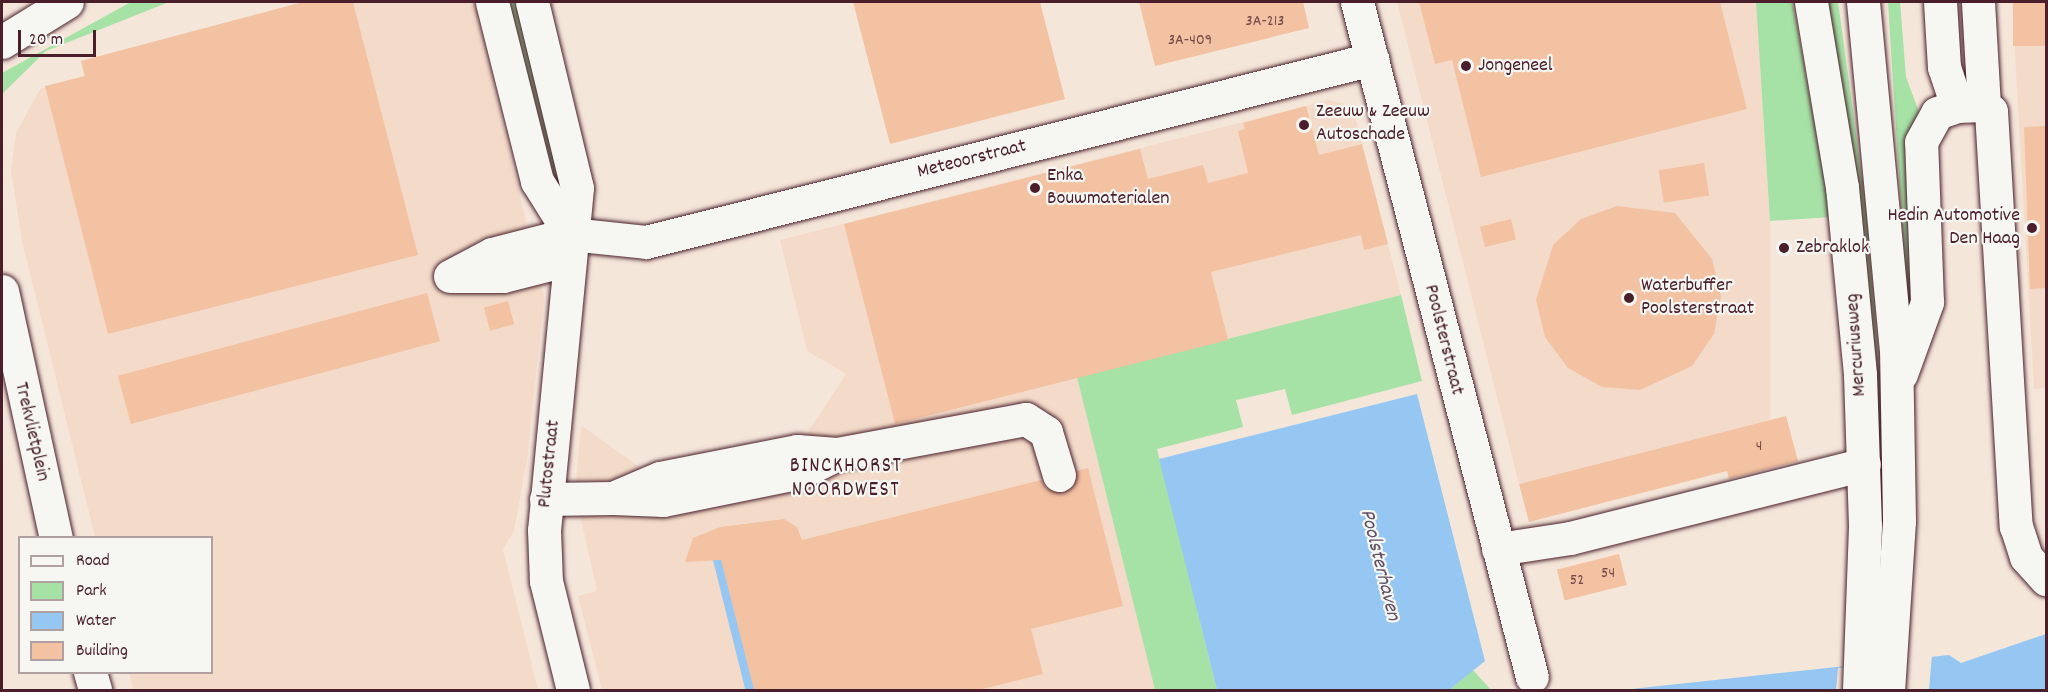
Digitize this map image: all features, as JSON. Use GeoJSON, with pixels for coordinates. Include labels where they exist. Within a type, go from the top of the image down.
{"type":"FeatureCollection","features":[{"type":"Feature","properties":{"kind":"street"},"geometry":{"type":"LineString","coordinates":[[2,42],[67,2]]}},
{"type":"Feature","properties":{"kind":"street"},"geometry":{"type":"LineString","coordinates":[[492,2],[539,186],[570,247]]}},
{"type":"Feature","properties":{"kind":"street","name":"Plutostraat"},"geometry":{"type":"LineString","coordinates":[[532,2],[576,174],[546,499],[545,573],[573,690]]}},
{"type":"Feature","properties":{"kind":"street","name":"Poolsterstraat"},"geometry":{"type":"LineString","coordinates":[[1357,2],[1532,677]]}},
{"type":"Feature","properties":{"kind":"street","name":"Mercuriusweg"},"geometry":{"type":"LineString","coordinates":[[1811,2],[1850,260],[1864,464],[1888,690]]}},
{"type":"Feature","properties":{"kind":"street","name":"Mercuriusweg"},"geometry":{"type":"LineString","coordinates":[[1859,690],[1879,619],[1897,382],[1892,271],[1863,2]]}},
{"type":"Feature","properties":{"kind":"street"},"geometry":{"type":"LineString","coordinates":[[1940,2],[1944,67],[1977,109]]}},
{"type":"Feature","properties":{"kind":"street"},"geometry":{"type":"LineString","coordinates":[[1978,2],[1977,109],[2016,525],[2025,557],[2046,579]]}},
{"type":"Feature","properties":{"kind":"street","name":"Meteoorstraat"},"geometry":{"type":"LineString","coordinates":[[570,247],[645,242],[1372,59]]}},
{"type":"Feature","properties":{"kind":"street"},"geometry":{"type":"LineString","coordinates":[[1897,382],[1927,302],[1921,142],[1937,113],[1977,109]]}},
{"type":"Feature","properties":{"kind":"street","name":"Trekvlietplein"},"geometry":{"type":"LineString","coordinates":[[2,291],[56,536]]}},
{"type":"Feature","properties":{"kind":"street"},"geometry":{"type":"LineString","coordinates":[[546,499],[663,500],[801,472],[837,454],[1026,419],[1046,432],[1059,475]]}},
{"type":"Feature","properties":{"kind":"street"},"geometry":{"type":"LineString","coordinates":[[1498,549],[1570,538],[1864,464]]}},
{"type":"Feature","properties":{"kind":"street"},"geometry":{"type":"LineString","coordinates":[[90,674],[94,690]]}},
{"type":"Feature","properties":{"kind":"shaded area"},"geometry":{"type":"Polygon","coordinates":[[[303,2],[474,2],[544,298],[527,460],[514,531],[503,549],[538,690],[133,690],[129,674],[213,674],[213,536],[95,536],[22,241],[11,171],[16,133],[40,89],[84,76],[81,61],[303,2]]]}},
{"type":"Feature","properties":{"kind":"shaded area"},"geometry":{"type":"Polygon","coordinates":[[[1397,2],[1756,2],[1770,221],[1770,420],[1519,484],[1397,2]]]}},
{"type":"Feature","properties":{"kind":"shaded area"},"geometry":{"type":"Polygon","coordinates":[[[2012,2],[2046,2],[2046,388],[2034,389],[2012,2]]]}},
{"type":"Feature","properties":{"kind":"shaded area"},"geometry":{"type":"Polygon","coordinates":[[[1329,100],[1346,104],[1355,116],[1401,295],[1077,377],[1155,690],[602,690],[578,596],[597,591],[575,492],[581,425],[642,469],[806,435],[846,374],[807,351],[780,240],[1329,100]]]}},
{"type":"Feature","properties":{"kind":"green space"},"geometry":{"type":"Polygon","coordinates":[[[131,2],[169,2],[46,51],[2,94],[2,73],[131,2]]]}},
{"type":"Feature","properties":{"kind":"green space"},"geometry":{"type":"Polygon","coordinates":[[[509,2],[518,2],[571,211],[564,213],[509,2]]]}},
{"type":"Feature","properties":{"kind":"green space"},"geometry":{"type":"Polygon","coordinates":[[[1756,2],[1793,2],[1831,217],[1770,221],[1756,2]]]}},
{"type":"Feature","properties":{"kind":"green space"},"geometry":{"type":"Polygon","coordinates":[[[1825,2],[1838,2],[1866,206],[1885,442],[1876,442],[1825,2]]]}},
{"type":"Feature","properties":{"kind":"green space"},"geometry":{"type":"Polygon","coordinates":[[[1888,2],[1900,2],[1906,77],[1919,112],[1918,300],[1907,301],[1888,2]]]}},
{"type":"Feature","properties":{"kind":"green space"},"geometry":{"type":"Polygon","coordinates":[[[1401,295],[1422,381],[1292,415],[1285,389],[1236,400],[1243,427],[1157,449],[1217,690],[1155,690],[1077,377],[1401,295]]]}},
{"type":"Feature","properties":{"kind":"green space"},"geometry":{"type":"Polygon","coordinates":[[[1473,670],[1491,690],[1449,690],[1473,670]]]}},
{"type":"Feature","properties":{"kind":"water","name":"Poolsterhaven"},"geometry":{"type":"Polygon","coordinates":[[[1417,394],[1485,661],[1449,690],[1217,690],[1159,459],[1417,394]]]}},
{"type":"Feature","properties":{"kind":"water"},"geometry":{"type":"Polygon","coordinates":[[[742,536],[780,690],[745,690],[709,544],[742,536]]]}},
{"type":"Feature","properties":{"kind":"water"},"geometry":{"type":"Polygon","coordinates":[[[2046,634],[2046,690],[1622,690],[1949,655],[1961,663],[2046,634]]]}},
{"type":"Feature","properties":{"kind":"pier"},"geometry":{"type":"Polygon","coordinates":[[[1932,654],[1929,690],[1836,690],[1838,668],[1932,654]]]}},
{"type":"Feature","properties":{"kind":"building"},"geometry":{"type":"Polygon","coordinates":[[[303,2],[353,2],[418,255],[108,334],[45,86],[85,76],[81,61],[303,2]]]}},
{"type":"Feature","properties":{"kind":"building"},"geometry":{"type":"Polygon","coordinates":[[[853,2],[1040,2],[1065,99],[890,144],[853,2]]]}},
{"type":"Feature","properties":{"kind":"building"},"geometry":{"type":"Polygon","coordinates":[[[1139,2],[1303,2],[1309,28],[1155,66],[1139,2]]]}},
{"type":"Feature","properties":{"kind":"building"},"geometry":{"type":"Polygon","coordinates":[[[1419,2],[1720,2],[1747,109],[1481,177],[1452,60],[1435,64],[1419,2]]]}},
{"type":"Feature","properties":{"kind":"building"},"geometry":{"type":"Polygon","coordinates":[[[2013,2],[2046,2],[2046,46],[2013,46],[2013,2]]]}},
{"type":"Feature","properties":{"kind":"building"},"geometry":{"type":"Polygon","coordinates":[[[1306,106],[1319,155],[1362,144],[1388,244],[1364,250],[1361,235],[1211,272],[1228,340],[895,424],[844,224],[1140,149],[1148,179],[1203,165],[1208,183],[1248,173],[1238,131],[1245,129],[1243,123],[1306,106]]]}},
{"type":"Feature","properties":{"kind":"building"},"geometry":{"type":"Polygon","coordinates":[[[2046,126],[2046,288],[2030,289],[2024,127],[2046,126]]]}},
{"type":"Feature","properties":{"kind":"building"},"geometry":{"type":"Polygon","coordinates":[[[1704,163],[1709,196],[1664,203],[1659,170],[1704,163]]]}},
{"type":"Feature","properties":{"kind":"building","name":"Waterbuffer Poolsterstraat"},"geometry":{"type":"Polygon","coordinates":[[[1617,206],[1675,213],[1712,259],[1721,296],[1714,334],[1692,366],[1640,390],[1602,387],[1568,368],[1545,337],[1536,300],[1553,245],[1581,219],[1617,206]]]}},
{"type":"Feature","properties":{"kind":"building"},"geometry":{"type":"Polygon","coordinates":[[[1511,219],[1516,239],[1485,247],[1480,227],[1511,219]]]}},
{"type":"Feature","properties":{"kind":"building"},"geometry":{"type":"Polygon","coordinates":[[[427,293],[440,341],[131,424],[118,376],[427,293]]]}},
{"type":"Feature","properties":{"kind":"building"},"geometry":{"type":"Polygon","coordinates":[[[508,301],[514,324],[490,331],[484,307],[508,301]]]}},
{"type":"Feature","properties":{"kind":"building"},"geometry":{"type":"Polygon","coordinates":[[[1786,416],[1798,461],[1729,479],[1727,471],[1529,522],[1519,484],[1786,416]]]}},
{"type":"Feature","properties":{"kind":"building"},"geometry":{"type":"Polygon","coordinates":[[[1088,468],[1123,606],[1031,629],[1043,674],[978,690],[754,690],[721,560],[685,562],[693,538],[720,527],[784,519],[797,527],[802,540],[1041,480],[1047,489],[1064,493],[1073,487],[1077,471],[1088,468]]]}},
{"type":"Feature","properties":{"kind":"building"},"geometry":{"type":"Polygon","coordinates":[[[1619,554],[1627,585],[1565,601],[1557,569],[1619,554]]]}},
{"type":"Feature","properties":{"kind":"place","name":"Jongeneel"},"geometry":{"type":"Point","coordinates":[1466,66]}},
{"type":"Feature","properties":{"kind":"place","name":"Zeeuw & Zeeuw Autoschade"},"geometry":{"type":"Point","coordinates":[1304,125]}},
{"type":"Feature","properties":{"kind":"place","name":"Enka Bouwmaterialen"},"geometry":{"type":"Point","coordinates":[1035,188]}},
{"type":"Feature","properties":{"kind":"place","name":"Hedin Automotive Den Haag"},"geometry":{"type":"Point","coordinates":[2032,228]}},
{"type":"Feature","properties":{"kind":"place","name":"Zebraklok"},"geometry":{"type":"Point","coordinates":[1784,248]}},
{"type":"Feature","properties":{"kind":"place","name":"Waterbuffer Poolsterstraat"},"geometry":{"type":"Point","coordinates":[1629,298]}},
{"type":"Feature","properties":{"kind":"district","name":"BINCKHORST NOORDWEST"},"geometry":{"type":"Point","coordinates":[846,479]}}]}
